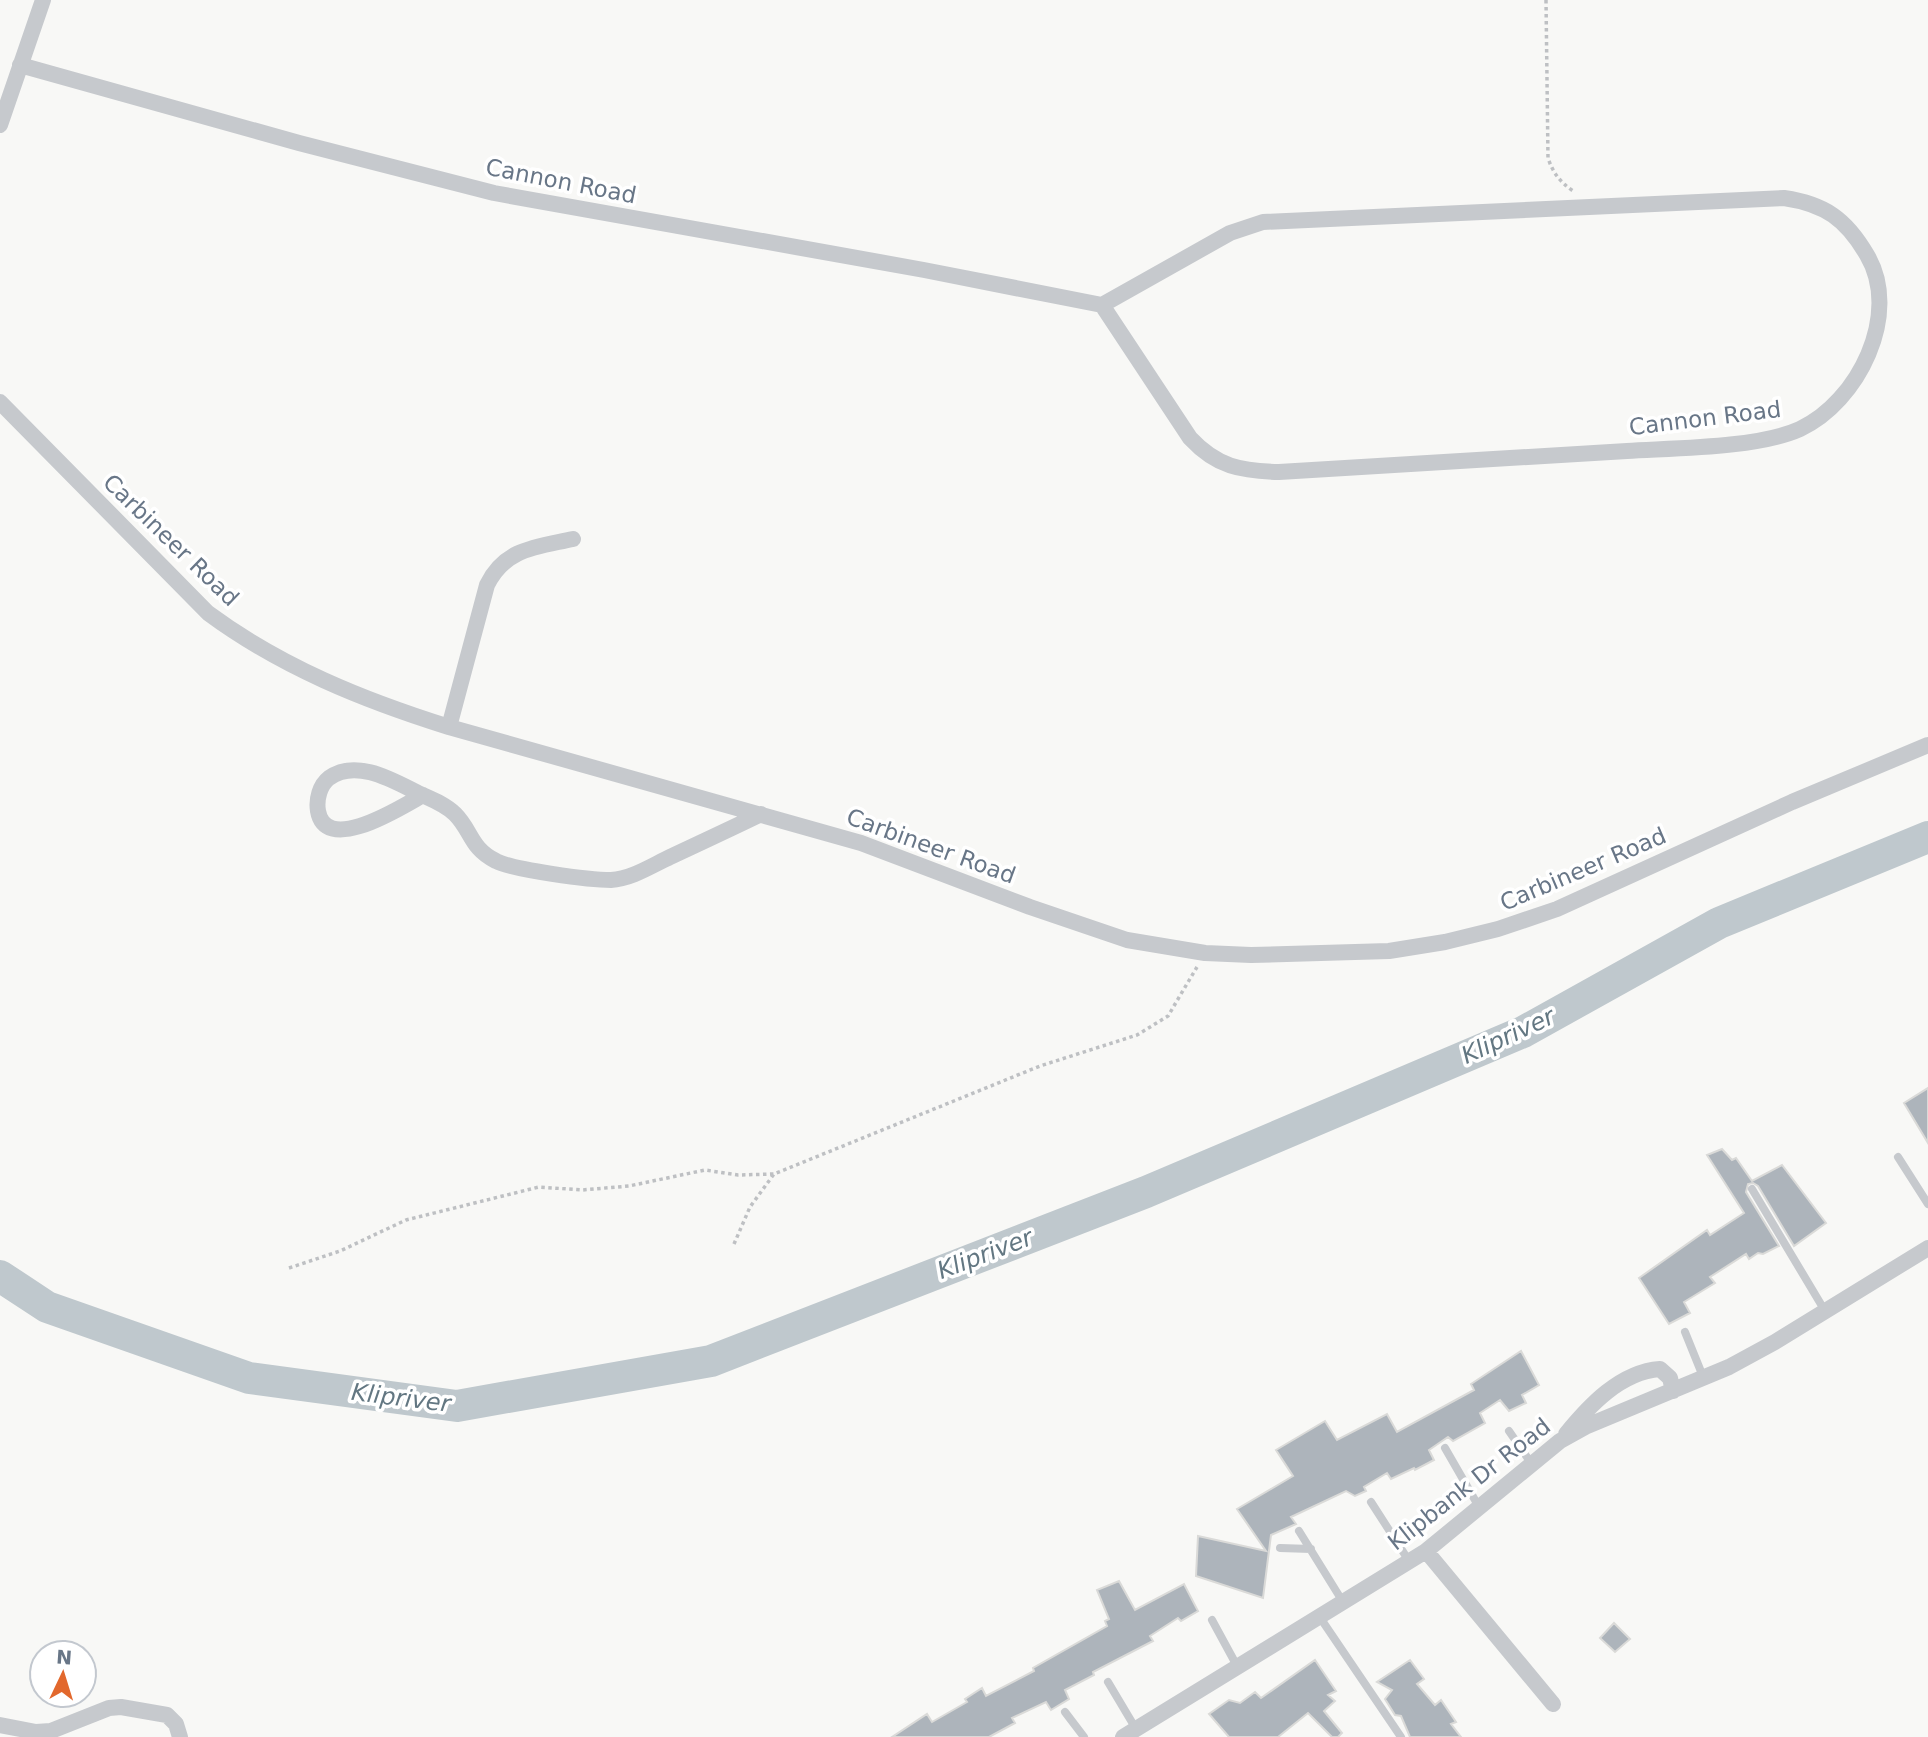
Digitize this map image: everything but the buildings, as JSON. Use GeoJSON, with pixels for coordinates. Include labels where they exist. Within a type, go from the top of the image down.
{"type":"FeatureCollection","features":[{"type":"Feature","properties":{"kind":"street"},"geometry":{"type":"LineString","coordinates":[[0,125],[43,0]]}},
{"type":"Feature","properties":{"kind":"street","name":"Cannon Road"},"geometry":{"type":"LineString","coordinates":[[20,65],[299,143],[494,192],[1102,305],[1230,233],[1263,222],[1784,198],[1822,207],[1848,226],[1874,266],[1878,284],[1874,336],[1868,354],[1852,383],[1827,412],[1814,421],[1780,436],[1648,449],[1279,472],[1224,464],[1203,453],[1190,438],[1102,305]]}},
{"type":"Feature","properties":{"kind":"street","name":"Carbineer Road"},"geometry":{"type":"LineString","coordinates":[[0,402],[188,594],[234,632],[325,681],[385,707],[449,727],[861,843],[1030,907],[1127,940],[1205,953],[1251,955],[1389,951],[1445,942],[1498,929],[1557,909],[1792,802],[1928,745]]}},
{"type":"Feature","properties":{"kind":"street"},"geometry":{"type":"LineString","coordinates":[[449,727],[487,585],[496,569],[504,561],[523,551],[573,539]]}},
{"type":"Feature","properties":{"kind":"street"},"geometry":{"type":"LineString","coordinates":[[423,795],[350,830],[332,828],[322,820],[318,811],[318,798],[323,785],[333,776],[346,770],[372,773],[423,795],[453,812],[473,844],[496,862],[607,880],[624,878],[761,814]]}},
{"type":"Feature","properties":{"kind":"street","name":"Klipbank Dr Road"},"geometry":{"type":"LineString","coordinates":[[1129,1733],[1426,1551],[1560,1441],[1587,1426],[1704,1379],[1775,1342],[1928,1248]]}},
{"type":"Feature","properties":{"kind":"street"},"geometry":{"type":"LineString","coordinates":[[1560,1441],[1593,1401],[1632,1377],[1660,1369],[1670,1378],[1673,1391]]}},
{"type":"Feature","properties":{"kind":"street"},"geometry":{"type":"LineString","coordinates":[[1426,1551],[1553,1704]]}},
{"type":"Feature","properties":{"kind":"street"},"geometry":{"type":"LineString","coordinates":[[0,1725],[36,1732],[51,1731],[109,1707],[127,1707],[170,1717],[179,1728],[180,1737]]}},
{"type":"Feature","properties":{"kind":"lane"},"geometry":{"type":"LineString","coordinates":[[1898,1157],[1928,1204]]}},
{"type":"Feature","properties":{"kind":"lane"},"geometry":{"type":"LineString","coordinates":[[1752,1189],[1825,1311]]}},
{"type":"Feature","properties":{"kind":"lane"},"geometry":{"type":"LineString","coordinates":[[1685,1332],[1704,1379]]}},
{"type":"Feature","properties":{"kind":"lane"},"geometry":{"type":"LineString","coordinates":[[1509,1431],[1531,1463]]}},
{"type":"Feature","properties":{"kind":"lane"},"geometry":{"type":"LineString","coordinates":[[1445,1448],[1479,1507]]}},
{"type":"Feature","properties":{"kind":"lane"},"geometry":{"type":"LineString","coordinates":[[1371,1502],[1409,1561]]}},
{"type":"Feature","properties":{"kind":"lane"},"geometry":{"type":"LineString","coordinates":[[1299,1531],[1343,1602]]}},
{"type":"Feature","properties":{"kind":"lane"},"geometry":{"type":"LineString","coordinates":[[1280,1548],[1311,1549]]}},
{"type":"Feature","properties":{"kind":"lane"},"geometry":{"type":"LineString","coordinates":[[1319,1616],[1401,1737]]}},
{"type":"Feature","properties":{"kind":"lane"},"geometry":{"type":"LineString","coordinates":[[1212,1620],[1237,1666]]}},
{"type":"Feature","properties":{"kind":"lane"},"geometry":{"type":"LineString","coordinates":[[1108,1682],[1129,1733]]}},
{"type":"Feature","properties":{"kind":"lane"},"geometry":{"type":"LineString","coordinates":[[1065,1712],[1084,1737]]}},
{"type":"Feature","properties":{"kind":"path"},"geometry":{"type":"LineString","coordinates":[[1546,0],[1548,158],[1551,169],[1559,179],[1593,207]]}},
{"type":"Feature","properties":{"kind":"path"},"geometry":{"type":"LineString","coordinates":[[289,1268],[340,1251],[407,1220],[539,1187],[582,1191],[705,1170],[738,1175],[774,1174],[1040,1066],[1137,1034],[1168,1016],[1205,953]]}},
{"type":"Feature","properties":{"kind":"path"},"geometry":{"type":"LineString","coordinates":[[734,1244],[750,1207],[774,1174]]}},
{"type":"Feature","properties":{"kind":"waterway","name":"Klipriver"},"geometry":{"type":"LineString","coordinates":[[0,1276],[47,1307],[249,1378],[457,1406],[711,1361],[1146,1192],[1523,1032],[1719,923],[1928,837]]}}]}
